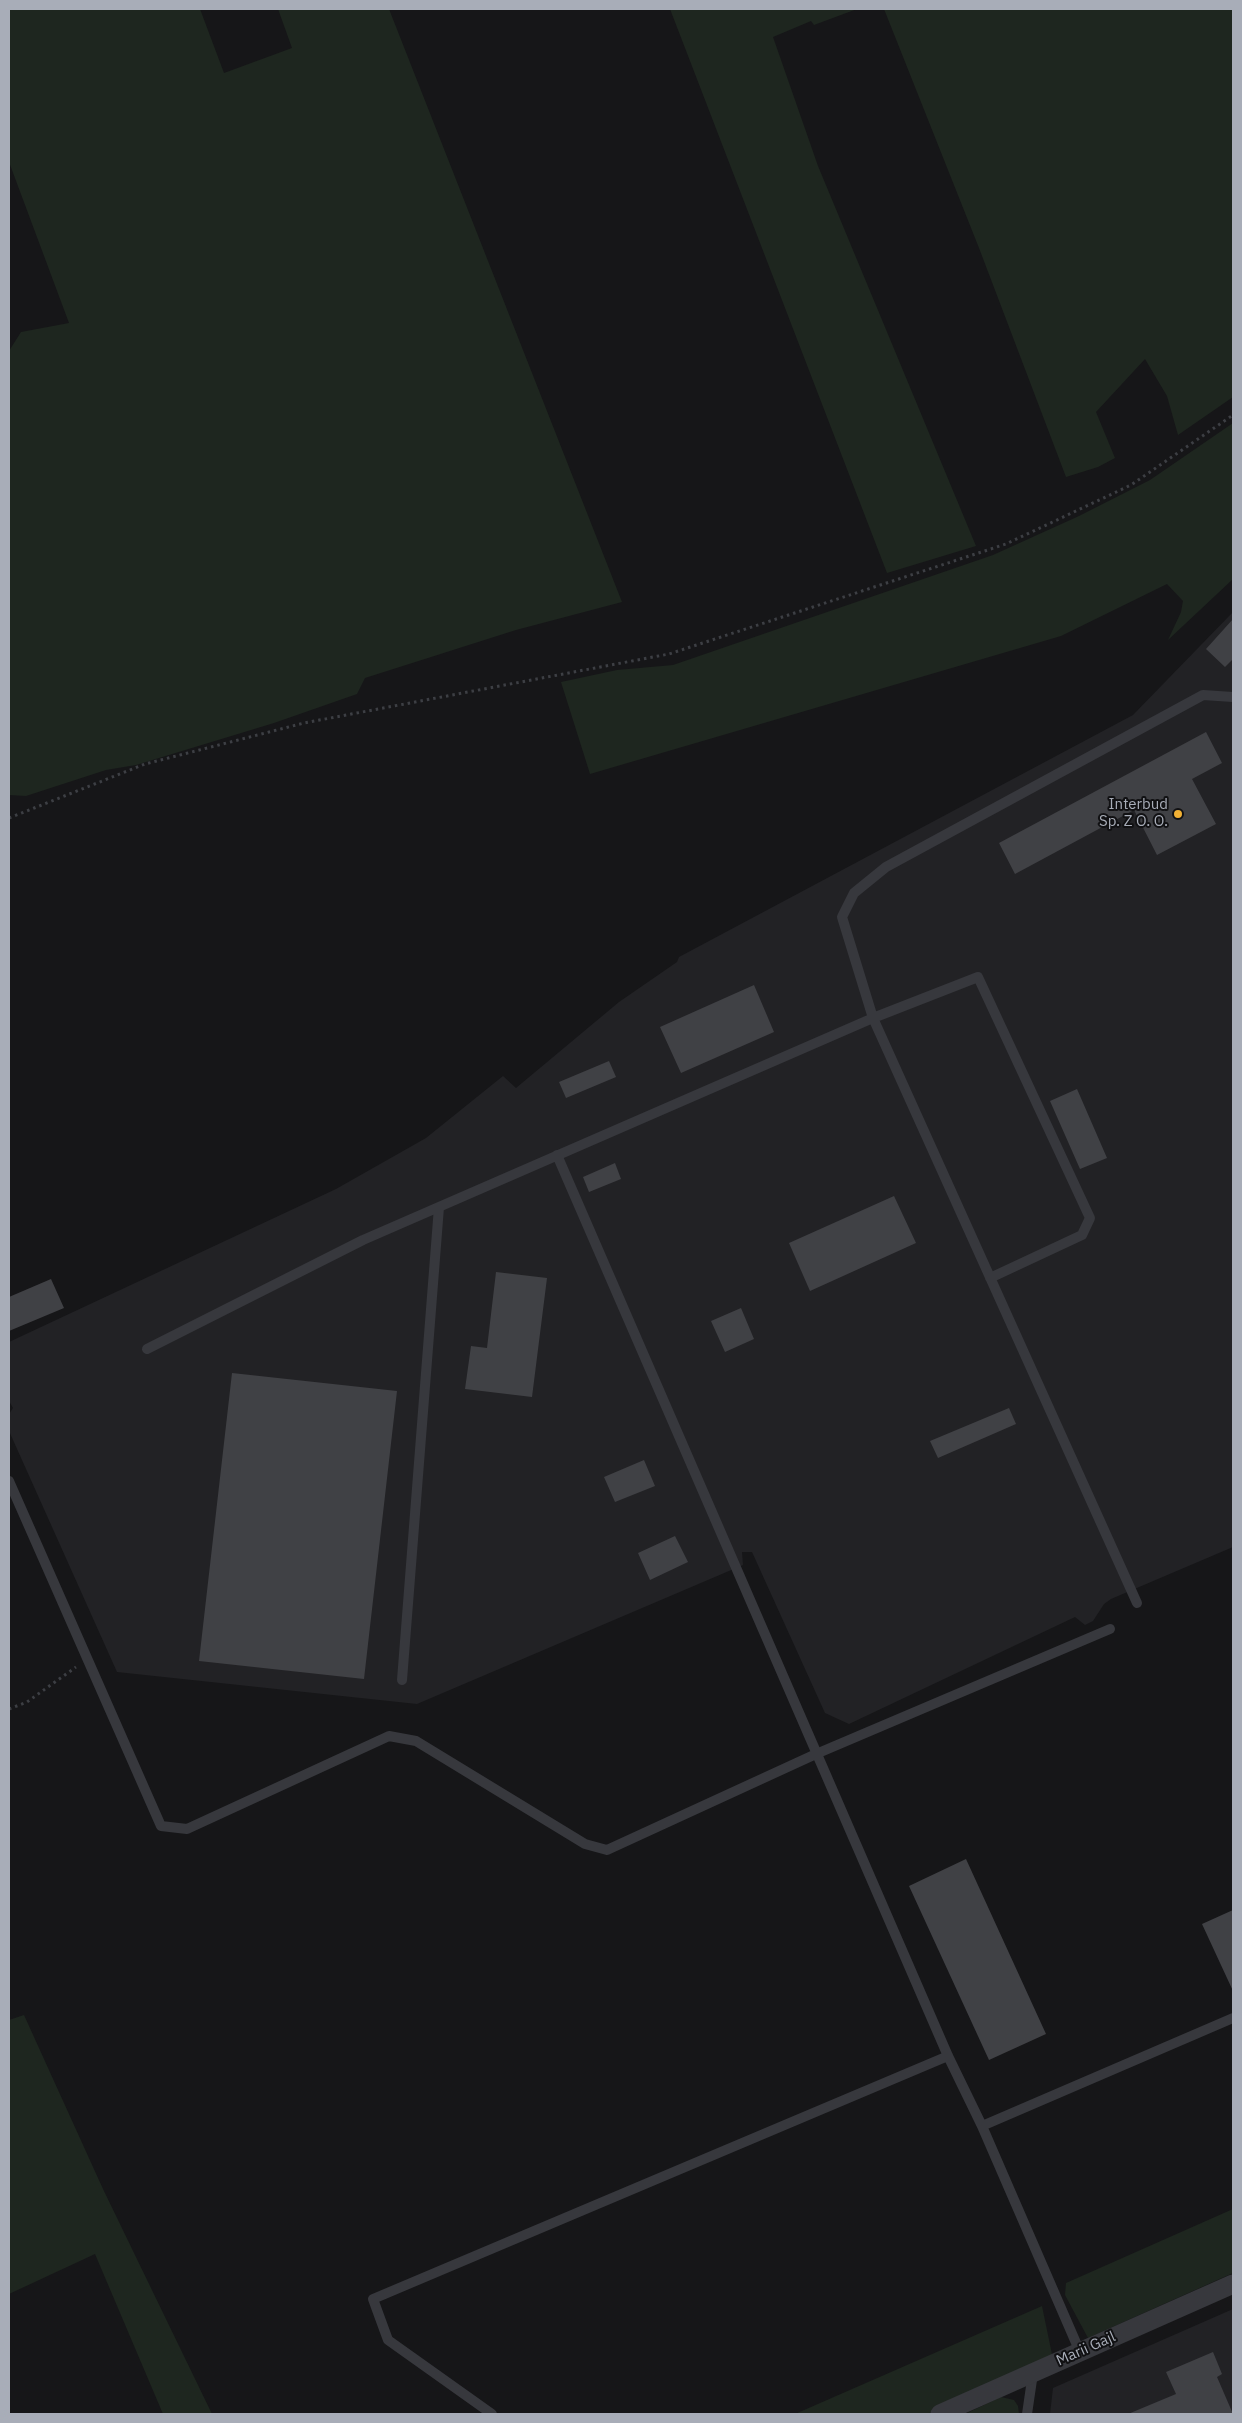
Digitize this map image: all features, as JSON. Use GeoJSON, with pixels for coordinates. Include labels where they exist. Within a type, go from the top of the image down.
{"type":"FeatureCollection","features":[{"type":"Feature","properties":{"kind":"street","name":"Marii Gajl"},"geometry":{"type":"LineString","coordinates":[[940,2414],[1233,2284]]}},
{"type":"Feature","properties":{"kind":"lane"},"geometry":{"type":"LineString","coordinates":[[1137,1603],[873,1018],[842,918],[854,893],[886,867],[1203,695],[1233,697]]}},
{"type":"Feature","properties":{"kind":"lane"},"geometry":{"type":"LineString","coordinates":[[147,1349],[363,1240],[873,1018],[978,977],[1090,1218],[1082,1235],[990,1278]]}},
{"type":"Feature","properties":{"kind":"lane"},"geometry":{"type":"LineString","coordinates":[[558,1155],[816,1754],[948,2056],[982,2126],[1080,2352]]}},
{"type":"Feature","properties":{"kind":"lane"},"geometry":{"type":"LineString","coordinates":[[402,1680],[438,1207]]}},
{"type":"Feature","properties":{"kind":"lane"},"geometry":{"type":"LineString","coordinates":[[9,1481],[161,1826],[187,1829],[389,1736],[416,1741],[585,1844],[607,1850],[816,1754],[1110,1628]]}},
{"type":"Feature","properties":{"kind":"lane"},"geometry":{"type":"LineString","coordinates":[[982,2126],[1233,2018]]}},
{"type":"Feature","properties":{"kind":"lane"},"geometry":{"type":"LineString","coordinates":[[492,2414],[388,2340],[373,2299],[948,2056]]}},
{"type":"Feature","properties":{"kind":"lane"},"geometry":{"type":"LineString","coordinates":[[1027,2414],[1033,2373]]}},
{"type":"Feature","properties":{"kind":"path"},"geometry":{"type":"LineString","coordinates":[[9,818],[145,764],[304,723],[669,654],[1006,544],[1131,485],[1233,415]]}},
{"type":"Feature","properties":{"kind":"path"},"geometry":{"type":"LineString","coordinates":[[9,1709],[27,1702],[87,1659]]}},
{"type":"Feature","properties":{"kind":"shaded area"},"geometry":{"type":"Polygon","coordinates":[[[9,9],[200,9],[224,73],[292,48],[278,9],[389,9],[622,602],[516,630],[365,678],[357,694],[274,723],[136,765],[106,770],[26,796],[9,795],[9,351],[21,332],[69,323],[9,162],[9,9]]]}},
{"type":"Feature","properties":{"kind":"shaded area"},"geometry":{"type":"Polygon","coordinates":[[[670,9],[857,9],[814,25],[811,21],[773,37],[818,166],[976,546],[887,573],[670,9]]]}},
{"type":"Feature","properties":{"kind":"shaded area"},"geometry":{"type":"Polygon","coordinates":[[[884,9],[1233,9],[1233,397],[1178,435],[1167,396],[1145,359],[1096,412],[1115,458],[1098,467],[1066,477],[979,248],[884,9]]]}},
{"type":"Feature","properties":{"kind":"shaded area"},"geometry":{"type":"Polygon","coordinates":[[[1233,423],[1233,579],[1168,640],[1181,612],[1183,601],[1167,584],[1061,636],[590,774],[561,682],[617,670],[673,665],[993,555],[1079,516],[1150,480],[1233,423]]]}},
{"type":"Feature","properties":{"kind":"shaded area"},"geometry":{"type":"Polygon","coordinates":[[[1233,612],[1233,1547],[1111,1599],[1104,1604],[1093,1621],[1085,1625],[1075,1617],[849,1724],[825,1713],[752,1552],[742,1552],[743,1565],[417,1704],[117,1672],[9,1431],[9,1414],[13,1408],[9,1401],[9,1342],[336,1189],[426,1138],[503,1076],[516,1088],[619,1002],[677,962],[679,957],[1133,715],[1233,612]]]}},
{"type":"Feature","properties":{"kind":"shaded area"},"geometry":{"type":"Polygon","coordinates":[[[24,2015],[103,2189],[212,2414],[163,2414],[95,2254],[9,2294],[9,2020],[24,2015]]]}},
{"type":"Feature","properties":{"kind":"shaded area"},"geometry":{"type":"Polygon","coordinates":[[[1233,2209],[1233,2273],[1088,2338],[1065,2295],[1066,2283],[1233,2209]]]}},
{"type":"Feature","properties":{"kind":"shaded area"},"geometry":{"type":"Polygon","coordinates":[[[1042,2306],[1054,2364],[927,2414],[795,2414],[1042,2306]]]}},
{"type":"Feature","properties":{"kind":"shaded area"},"geometry":{"type":"Polygon","coordinates":[[[1233,2309],[1233,2414],[1050,2414],[1053,2388],[1233,2309]]]}},
{"type":"Feature","properties":{"kind":"shaded area"},"geometry":{"type":"Polygon","coordinates":[[[1001,2397],[1014,2400],[1018,2406],[1019,2414],[965,2414],[1001,2397]]]}},
{"type":"Feature","properties":{"kind":"building"},"geometry":{"type":"Polygon","coordinates":[[[1233,619],[1233,659],[1225,667],[1206,649],[1233,619]]]}},
{"type":"Feature","properties":{"kind":"building"},"geometry":{"type":"Polygon","coordinates":[[[1206,732],[1222,763],[1192,779],[1216,824],[1157,855],[1134,810],[1015,874],[999,843],[1206,732]]]}},
{"type":"Feature","properties":{"kind":"building"},"geometry":{"type":"Polygon","coordinates":[[[754,985],[774,1032],[681,1073],[660,1027],[754,985]]]}},
{"type":"Feature","properties":{"kind":"building"},"geometry":{"type":"Polygon","coordinates":[[[609,1061],[616,1077],[566,1098],[559,1082],[609,1061]]]}},
{"type":"Feature","properties":{"kind":"building"},"geometry":{"type":"Polygon","coordinates":[[[1077,1089],[1107,1158],[1080,1169],[1050,1101],[1077,1089]]]}},
{"type":"Feature","properties":{"kind":"building"},"geometry":{"type":"Polygon","coordinates":[[[615,1163],[621,1179],[589,1192],[583,1177],[615,1163]]]}},
{"type":"Feature","properties":{"kind":"building"},"geometry":{"type":"Polygon","coordinates":[[[894,1196],[916,1243],[810,1291],[789,1243],[894,1196]]]}},
{"type":"Feature","properties":{"kind":"building"},"geometry":{"type":"Polygon","coordinates":[[[496,1272],[547,1278],[532,1397],[465,1389],[471,1346],[487,1348],[496,1272]]]}},
{"type":"Feature","properties":{"kind":"building"},"geometry":{"type":"Polygon","coordinates":[[[51,1279],[64,1308],[9,1331],[9,1297],[51,1279]]]}},
{"type":"Feature","properties":{"kind":"building"},"geometry":{"type":"Polygon","coordinates":[[[741,1308],[754,1339],[725,1352],[711,1321],[741,1308]]]}},
{"type":"Feature","properties":{"kind":"building"},"geometry":{"type":"Polygon","coordinates":[[[232,1373],[397,1391],[364,1679],[199,1661],[232,1373]]]}},
{"type":"Feature","properties":{"kind":"building"},"geometry":{"type":"Polygon","coordinates":[[[1009,1408],[1016,1424],[938,1458],[930,1441],[1009,1408]]]}},
{"type":"Feature","properties":{"kind":"building"},"geometry":{"type":"Polygon","coordinates":[[[644,1460],[655,1486],[615,1502],[604,1477],[644,1460]]]}},
{"type":"Feature","properties":{"kind":"building"},"geometry":{"type":"Polygon","coordinates":[[[675,1536],[688,1562],[650,1580],[638,1553],[675,1536]]]}},
{"type":"Feature","properties":{"kind":"building"},"geometry":{"type":"Polygon","coordinates":[[[966,1859],[1046,2034],[989,2060],[909,1886],[966,1859]]]}},
{"type":"Feature","properties":{"kind":"building"},"geometry":{"type":"Polygon","coordinates":[[[1233,1910],[1233,1991],[1202,1924],[1233,1910]]]}},
{"type":"Feature","properties":{"kind":"building"},"geometry":{"type":"Polygon","coordinates":[[[1213,2352],[1222,2374],[1217,2377],[1233,2414],[1128,2414],[1176,2394],[1166,2372],[1213,2352]]]}},
{"type":"Feature","properties":{"kind":"place","name":"Interbud Sp. Z O. O."},"geometry":{"type":"Point","coordinates":[1178,814]}}]}
